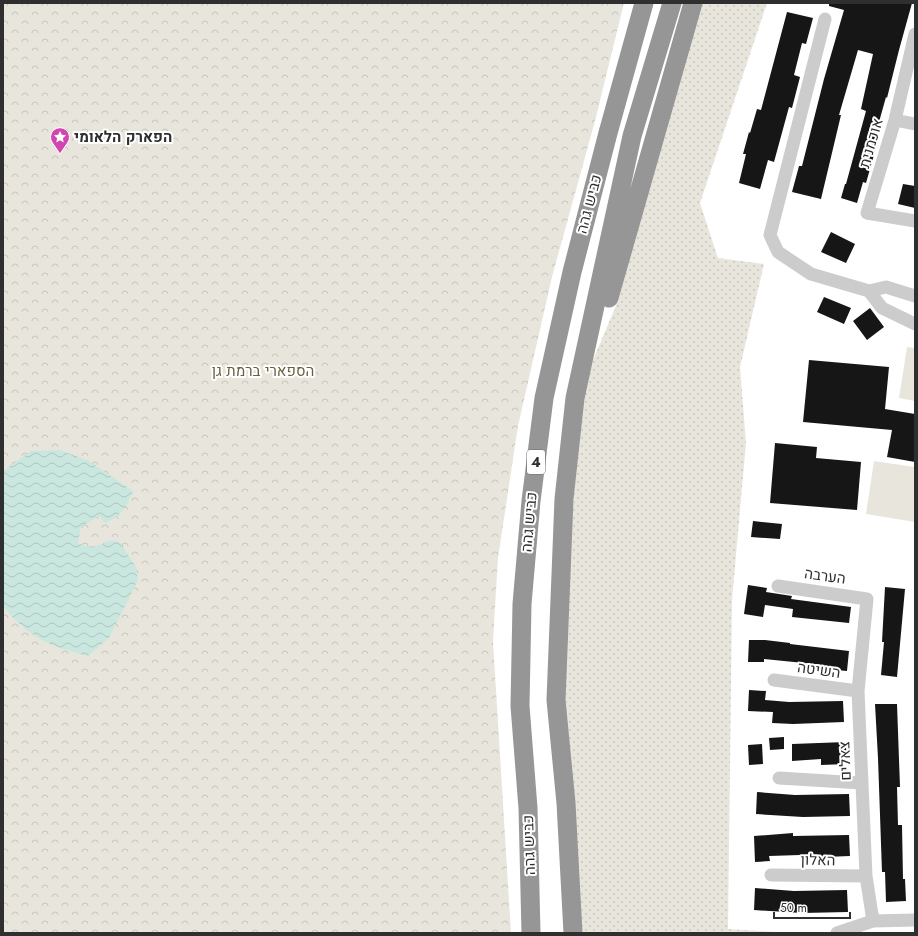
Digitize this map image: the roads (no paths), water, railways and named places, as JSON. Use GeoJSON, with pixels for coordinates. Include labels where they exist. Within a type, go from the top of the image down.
{"type":"FeatureCollection","features":[{"type":"Feature","properties":{"kind":"highway","name":"כביש גהה"},"geometry":{"type":"LineString","coordinates":[[531,933],[528,808],[520,706],[522,604],[531,501],[544,398],[570,279],[644,3]]}},
{"type":"Feature","properties":{"kind":"highway","name":"כביש גהה"},"geometry":{"type":"LineString","coordinates":[[573,933],[566,803],[556,700],[564,499],[575,398],[584,356],[632,136],[672,3]]}},
{"type":"Feature","properties":{"kind":"highway"},"geometry":{"type":"LineString","coordinates":[[584,356],[609,299],[693,3]]}},
{"type":"Feature","properties":{"kind":"street"},"geometry":{"type":"LineString","coordinates":[[825,19],[770,234],[778,252],[811,274],[869,292],[886,287],[915,296]]}},
{"type":"Feature","properties":{"kind":"street","name":"אוכמנית"},"geometry":{"type":"LineString","coordinates":[[915,34],[895,120],[867,213],[915,221]]}},
{"type":"Feature","properties":{"kind":"street"},"geometry":{"type":"LineString","coordinates":[[895,120],[915,124]]}},
{"type":"Feature","properties":{"kind":"street"},"geometry":{"type":"LineString","coordinates":[[869,292],[882,308],[915,324]]}},
{"type":"Feature","properties":{"kind":"street","name":"הערבה"},"geometry":{"type":"LineString","coordinates":[[778,586],[867,599]]}},
{"type":"Feature","properties":{"kind":"street","name":"צאלים"},"geometry":{"type":"LineString","coordinates":[[867,599],[858,691],[866,876],[873,921]]}},
{"type":"Feature","properties":{"kind":"street","name":"השיטה"},"geometry":{"type":"LineString","coordinates":[[774,680],[858,691]]}},
{"type":"Feature","properties":{"kind":"street"},"geometry":{"type":"LineString","coordinates":[[780,778],[862,783]]}},
{"type":"Feature","properties":{"kind":"street","name":"האלון"},"geometry":{"type":"LineString","coordinates":[[771,875],[866,876]]}},
{"type":"Feature","properties":{"kind":"street"},"geometry":{"type":"LineString","coordinates":[[837,933],[852,930],[873,921],[915,920]]}},
{"type":"Feature","properties":{"kind":"water"},"geometry":{"type":"Polygon","coordinates":[[[60,450],[89,461],[133,491],[126,506],[116,517],[105,523],[99,516],[81,527],[78,543],[82,545],[90,547],[110,540],[120,542],[136,567],[138,580],[109,638],[88,656],[62,648],[41,639],[22,626],[3,606],[3,474],[7,468],[31,451],[60,450]]]}},
{"type":"Feature","properties":{"kind":"place","name":"הפארק הלאומי"},"geometry":{"type":"Point","coordinates":[60,154]}},
{"type":"Feature","properties":{"kind":"park label","name":"הספארי ברמת גן"},"geometry":{"type":"Point","coordinates":[263,371]}}]}
